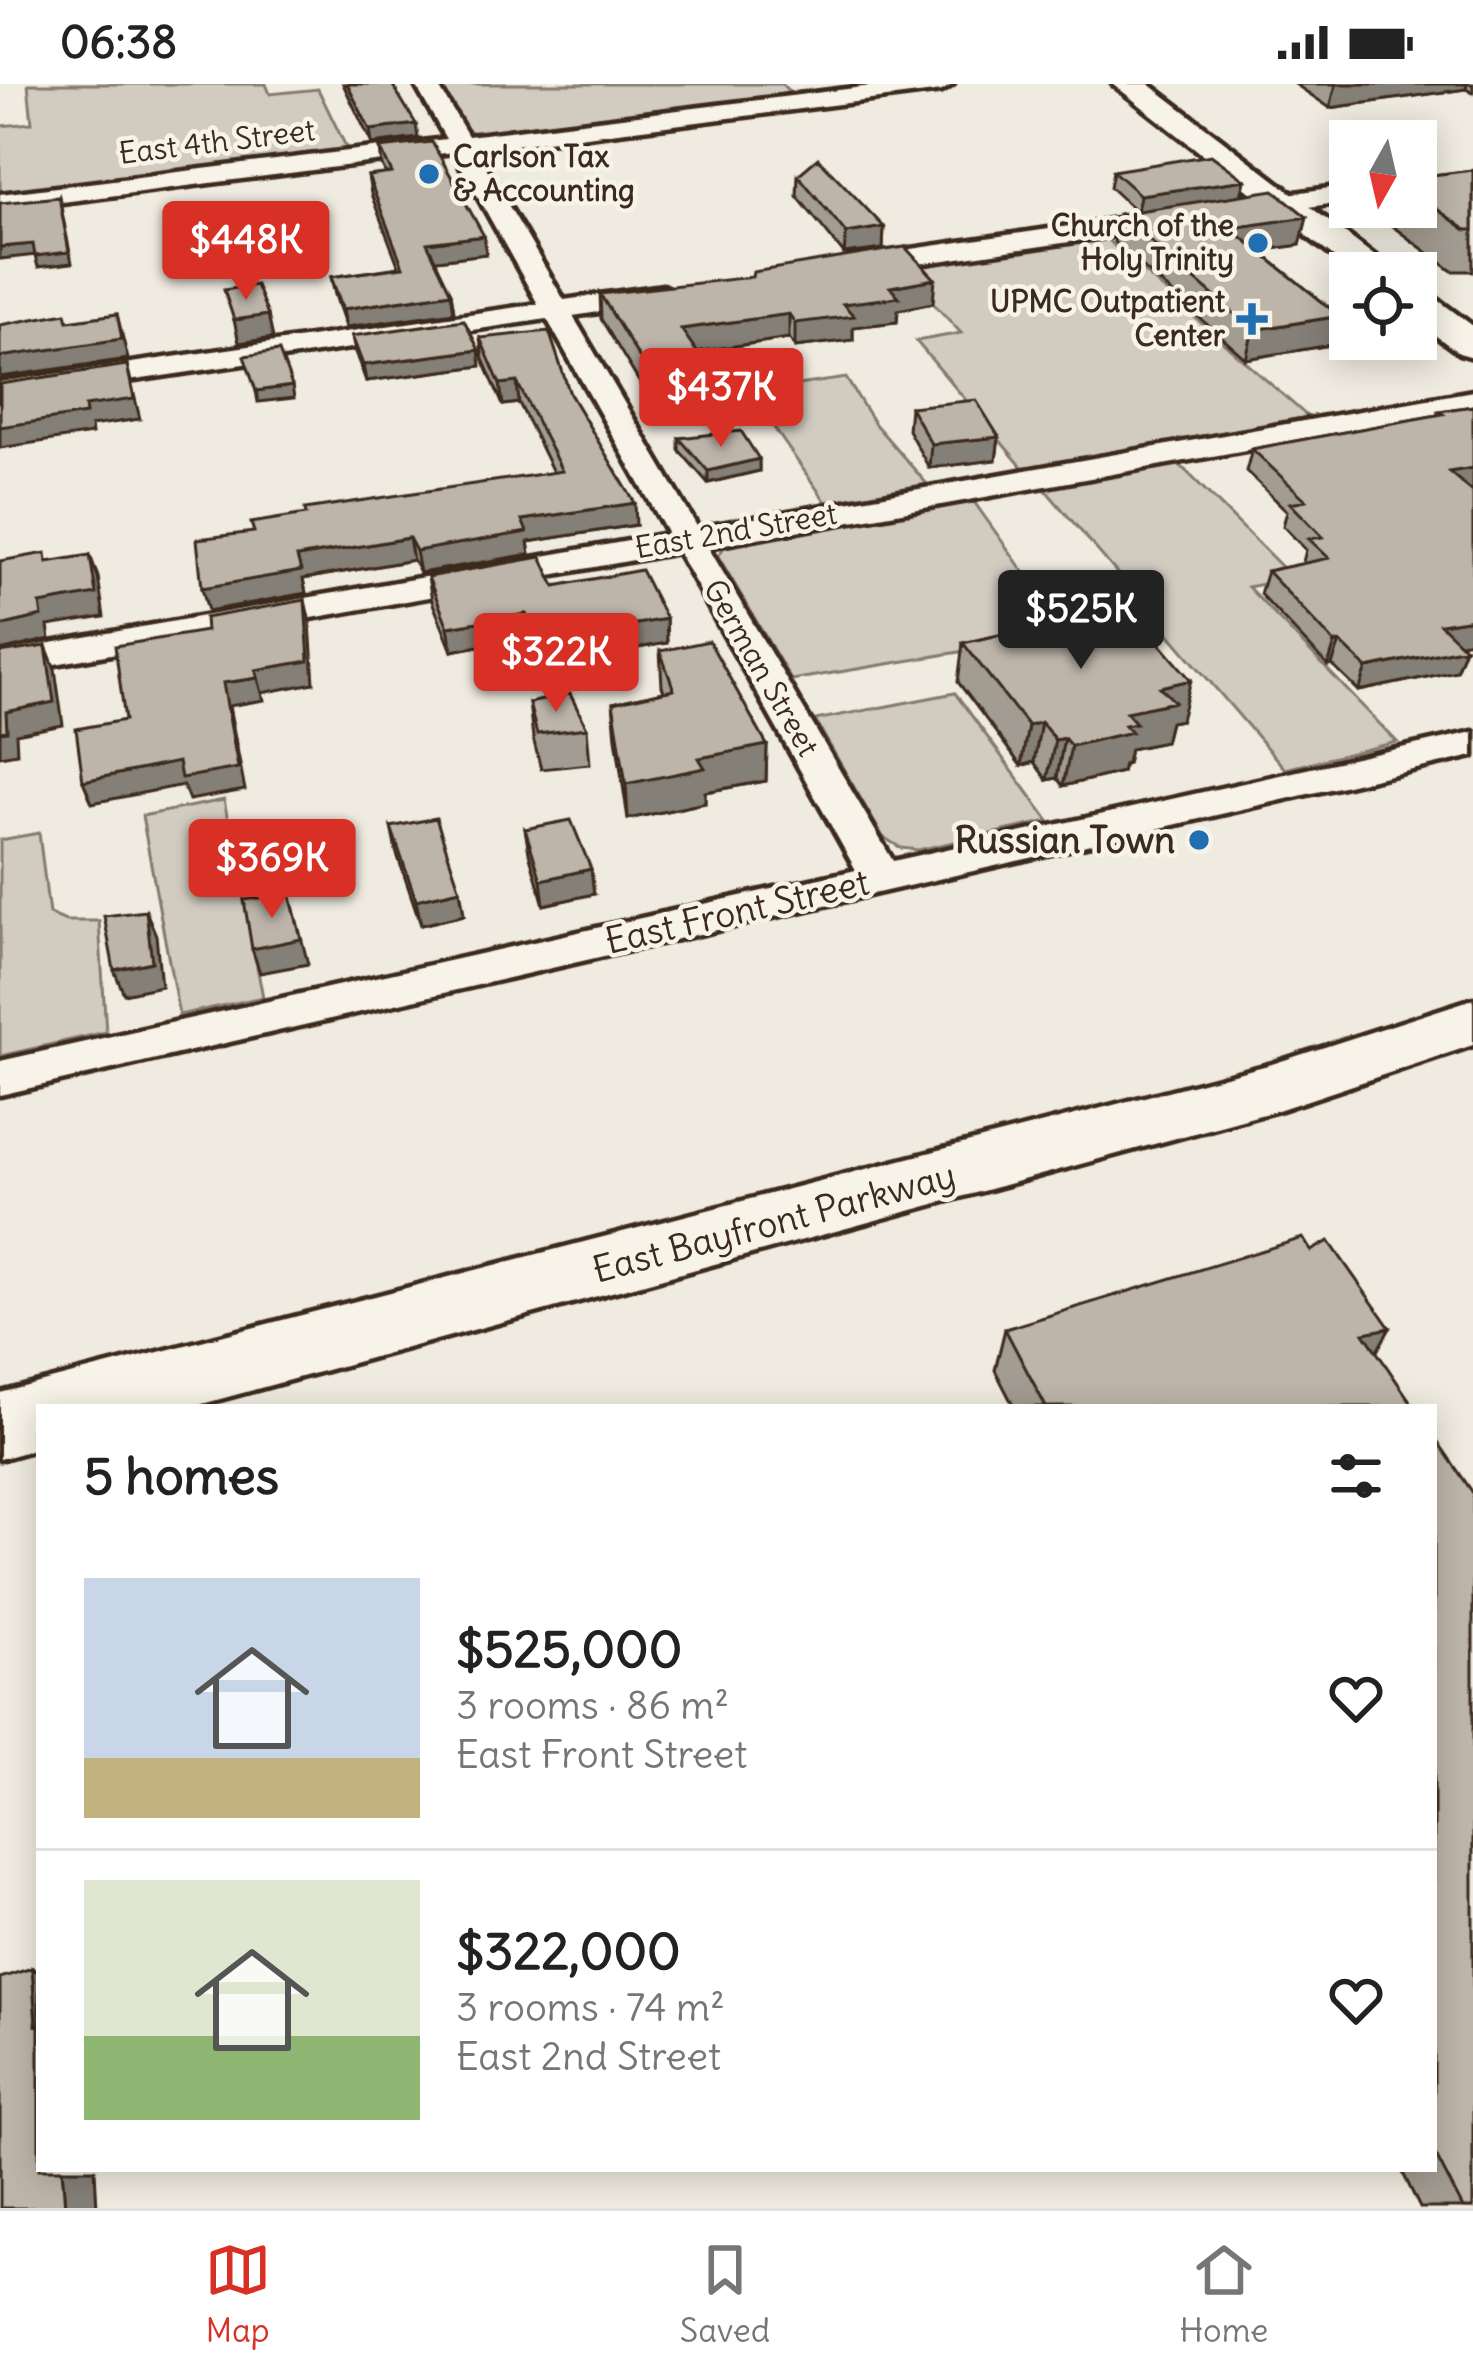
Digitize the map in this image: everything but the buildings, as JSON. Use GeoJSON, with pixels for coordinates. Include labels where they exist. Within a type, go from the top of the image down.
{"type":"FeatureCollection","features":[{"type":"Feature","properties":{"kind":"main road"},"geometry":{"type":"LineString","coordinates":[[1129,84],[1350,252]]}},
{"type":"Feature","properties":{"kind":"main road"},"geometry":{"type":"LineString","coordinates":[[1437,318],[1473,345]]}},
{"type":"Feature","properties":{"kind":"main road","name":"East Bayfront Parkway"},"geometry":{"type":"LineString","coordinates":[[81,1404],[1275,1088],[1473,1022]]}},
{"type":"Feature","properties":{"kind":"main road"},"geometry":{"type":"LineString","coordinates":[[0,1426],[36,1416]]}},
{"type":"Feature","properties":{"kind":"street","name":"German Street"},"geometry":{"type":"LineString","coordinates":[[426,84],[882,878]]}},
{"type":"Feature","properties":{"kind":"street","name":"East 4th Street"},"geometry":{"type":"LineString","coordinates":[[0,202],[942,84]]}},
{"type":"Feature","properties":{"kind":"street"},"geometry":{"type":"LineString","coordinates":[[834,269],[1329,196]]}},
{"type":"Feature","properties":{"kind":"street"},"geometry":{"type":"LineString","coordinates":[[0,391],[692,290]]}},
{"type":"Feature","properties":{"kind":"street","name":"East 2nd Street"},"geometry":{"type":"LineString","coordinates":[[0,663],[1473,400]]}},
{"type":"Feature","properties":{"kind":"street","name":"East Front Street"},"geometry":{"type":"LineString","coordinates":[[0,1078],[1473,744]]}},
{"type":"Feature","properties":{"kind":"shaded area"},"geometry":{"type":"Polygon","coordinates":[[[28,84],[266,84],[270,94],[318,89],[349,153],[0,194],[0,126],[32,123],[28,84]]]}},
{"type":"Feature","properties":{"kind":"shaded area"},"geometry":{"type":"Polygon","coordinates":[[[439,84],[782,84],[794,97],[477,135],[463,127],[439,84]]]}},
{"type":"Feature","properties":{"kind":"shaded area"},"geometry":{"type":"Polygon","coordinates":[[[1103,236],[1308,417],[1023,468],[916,341],[961,333],[899,266],[1103,236]]]}},
{"type":"Feature","properties":{"kind":"shaded area"},"geometry":{"type":"Polygon","coordinates":[[[846,378],[874,423],[927,484],[826,502],[749,392],[846,378]]]}},
{"type":"Feature","properties":{"kind":"shaded area"},"geometry":{"type":"Polygon","coordinates":[[[1177,462],[1293,578],[1248,587],[1397,742],[1285,769],[1043,487],[1177,462]]]}},
{"type":"Feature","properties":{"kind":"shaded area"},"geometry":{"type":"Polygon","coordinates":[[[972,499],[1068,634],[791,680],[718,556],[727,543],[972,499]]]}},
{"type":"Feature","properties":{"kind":"shaded area"},"geometry":{"type":"Polygon","coordinates":[[[955,693],[1049,821],[918,850],[901,848],[883,837],[815,720],[955,693]]]}},
{"type":"Feature","properties":{"kind":"shaded area"},"geometry":{"type":"Polygon","coordinates":[[[224,800],[263,997],[179,1015],[142,816],[224,800]]]}},
{"type":"Feature","properties":{"kind":"shaded area"},"geometry":{"type":"Polygon","coordinates":[[[39,833],[49,914],[66,921],[99,921],[106,1032],[0,1056],[0,840],[39,833]]]}},
{"type":"Feature","properties":{"kind":"place","name":"Carlson Tax & Accounting"},"geometry":{"type":"Point","coordinates":[429,174]}},
{"type":"Feature","properties":{"kind":"place","name":"Church of the Holy Trinity"},"geometry":{"type":"Point","coordinates":[1258,243]}},
{"type":"Feature","properties":{"kind":"place","name":"UPMC Outpatient Center"},"geometry":{"type":"Point","coordinates":[1252,319]}},
{"type":"Feature","properties":{"kind":"place","name":"Russian Town"},"geometry":{"type":"Point","coordinates":[1199,840]}}]}
